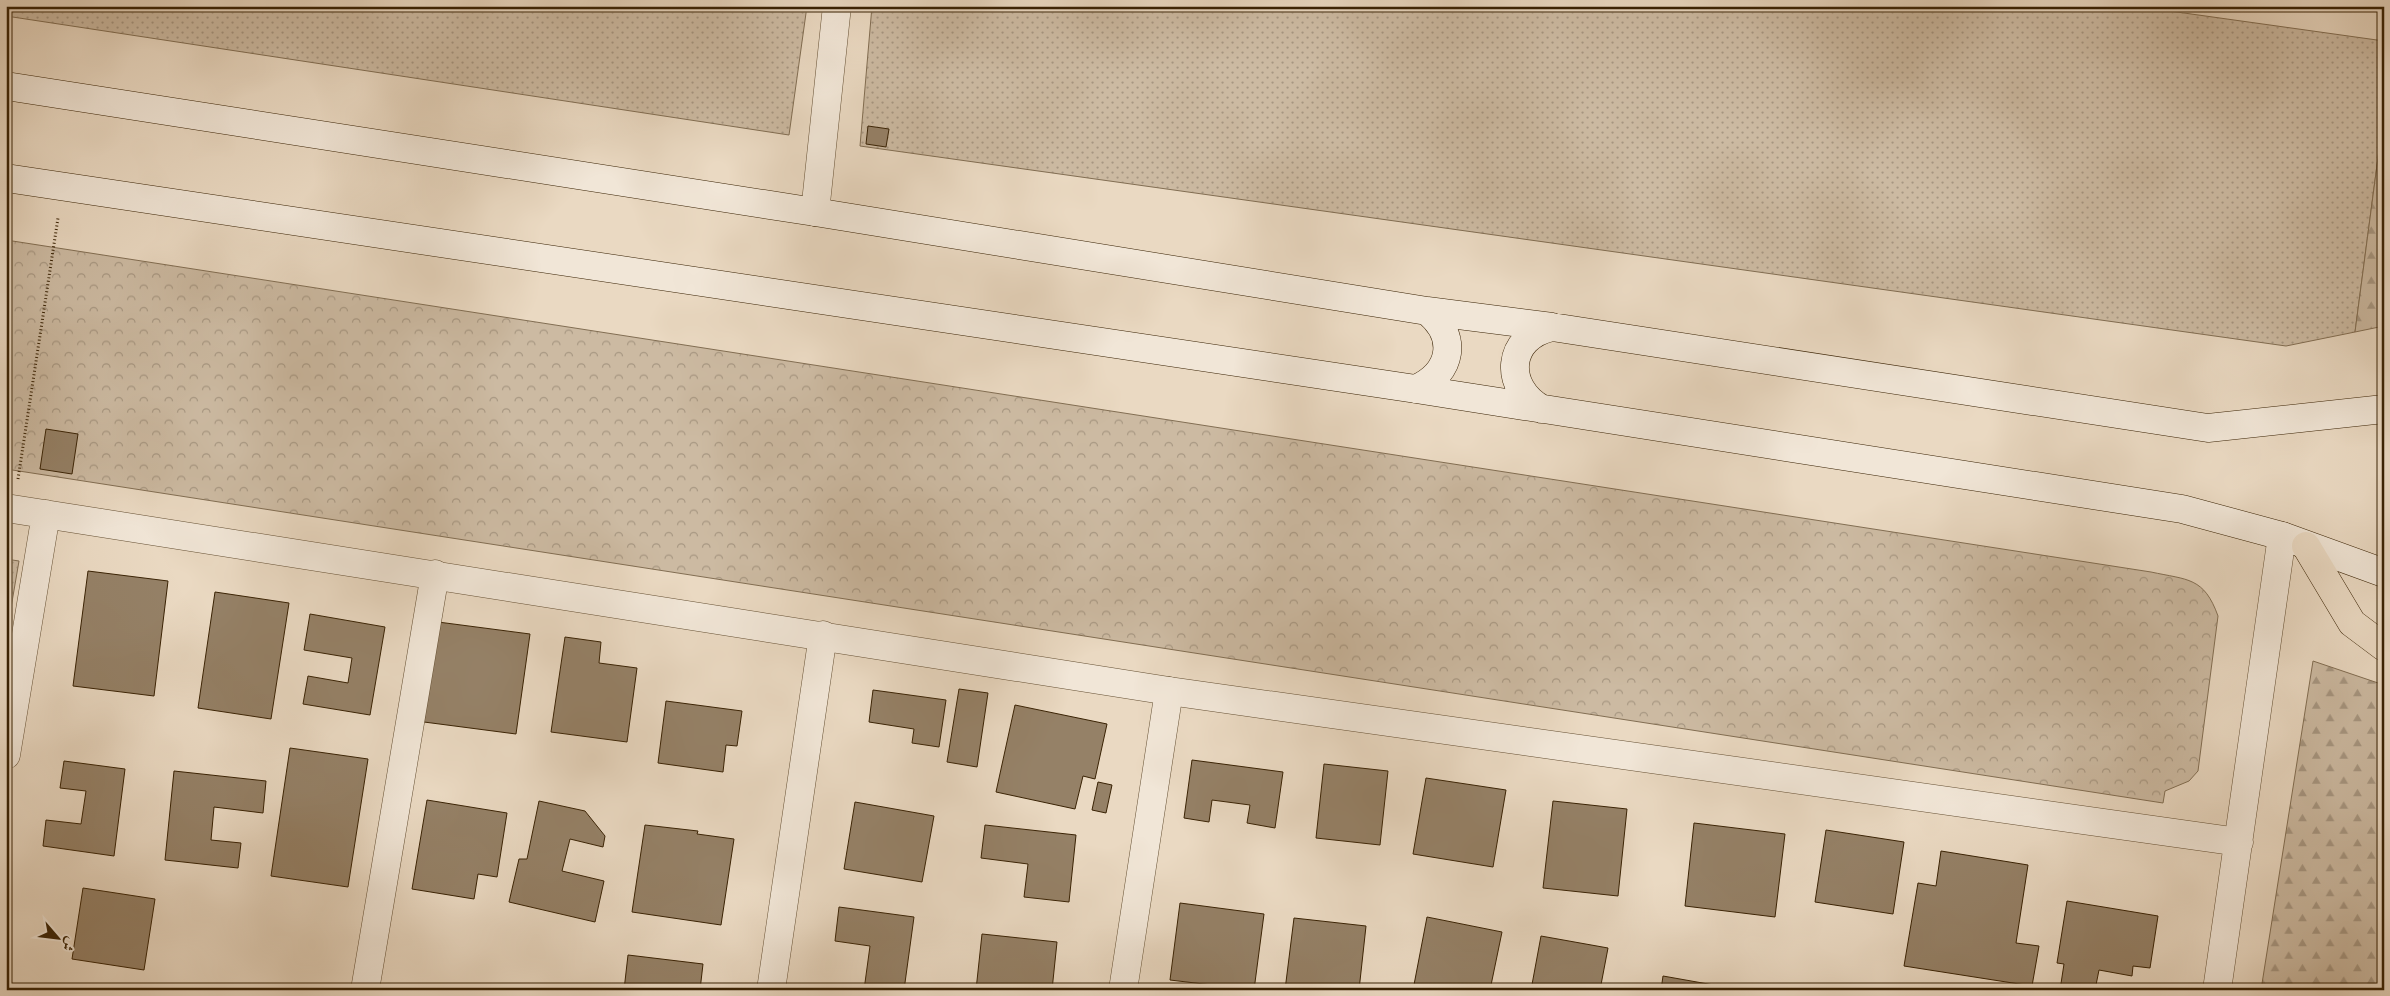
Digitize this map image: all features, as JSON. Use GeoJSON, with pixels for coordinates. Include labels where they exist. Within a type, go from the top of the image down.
{"type":"FeatureCollection","features":[{"type":"Feature","properties":{"kind":"highway"},"geometry":{"type":"LineString","coordinates":[[2294,541],[2352,623],[2384,647]]}},
{"type":"Feature","properties":{"kind":"main road"},"geometry":{"type":"LineString","coordinates":[[815,212],[837,6]]}},
{"type":"Feature","properties":{"kind":"main road"},"geometry":{"type":"LineString","coordinates":[[6,86],[815,212],[1427,311],[1552,327],[2208,428],[2384,409]]}},
{"type":"Feature","properties":{"kind":"main road"},"geometry":{"type":"LineString","coordinates":[[6,178],[1416,389],[2182,510],[2294,541],[2384,573]]}},
{"type":"Feature","properties":{"kind":"main road"},"geometry":{"type":"LineString","coordinates":[[1416,389],[1428,384],[1438,376],[1448,352],[1443,328],[1427,311]]}},
{"type":"Feature","properties":{"kind":"main road"},"geometry":{"type":"LineString","coordinates":[[1542,409],[1529,402],[1520,391],[1515,377],[1515,363],[1518,349],[1527,338],[1538,330],[1552,327]]}},
{"type":"Feature","properties":{"kind":"main road"},"geometry":{"type":"LineString","coordinates":[[10,508],[1169,691],[2239,842]]}},
{"type":"Feature","properties":{"kind":"main road"},"geometry":{"type":"LineString","coordinates":[[6,755],[46,514]]}},
{"type":"Feature","properties":{"kind":"main road"},"geometry":{"type":"LineString","coordinates":[[2217,990],[2239,842],[2294,541]]}},
{"type":"Feature","properties":{"kind":"main road"},"geometry":{"type":"LineString","coordinates":[[364,990],[435,574]]}},
{"type":"Feature","properties":{"kind":"main road"},"geometry":{"type":"LineString","coordinates":[[771,990],[823,635]]}},
{"type":"Feature","properties":{"kind":"main road"},"geometry":{"type":"LineString","coordinates":[[1123,990],[1169,691]]}},
{"type":"Feature","properties":{"kind":"path"},"geometry":{"type":"LineString","coordinates":[[10,508],[63,186]]}},
{"type":"Feature","properties":{"kind":"green space"},"geometry":{"type":"Polygon","coordinates":[[[6,6],[807,6],[789,135],[6,16],[6,6]]]}},
{"type":"Feature","properties":{"kind":"green space"},"geometry":{"type":"Polygon","coordinates":[[[872,6],[2134,6],[2384,41],[2384,112],[2355,332],[2286,346],[860,146],[872,6]]]}},
{"type":"Feature","properties":{"kind":"green space"},"geometry":{"type":"Polygon","coordinates":[[[2384,112],[2384,326],[2355,332],[2384,112]]]}},
{"type":"Feature","properties":{"kind":"green space"},"geometry":{"type":"Polygon","coordinates":[[[6,240],[2151,572],[2185,579],[2193,582],[2207,594],[2218,616],[2198,771],[2189,781],[2165,791],[2163,803],[6,469],[6,240]]]}},
{"type":"Feature","properties":{"kind":"green space"},"geometry":{"type":"Polygon","coordinates":[[[6,559],[19,561],[6,637],[6,559]]]}},
{"type":"Feature","properties":{"kind":"green space"},"geometry":{"type":"Polygon","coordinates":[[[2313,661],[2384,685],[2384,990],[2261,990],[2313,661]]]}},
{"type":"Feature","properties":{"kind":"building"},"geometry":{"type":"Polygon","coordinates":[[[868,126],[889,129],[886,147],[866,144],[868,126]]]}},
{"type":"Feature","properties":{"kind":"building"},"geometry":{"type":"Polygon","coordinates":[[[46,429],[78,434],[72,474],[40,469],[46,429]]]}},
{"type":"Feature","properties":{"kind":"building"},"geometry":{"type":"Polygon","coordinates":[[[88,571],[168,581],[154,696],[73,686],[88,571]]]}},
{"type":"Feature","properties":{"kind":"building"},"geometry":{"type":"Polygon","coordinates":[[[215,592],[289,603],[271,719],[198,708],[215,592]]]}},
{"type":"Feature","properties":{"kind":"building"},"geometry":{"type":"Polygon","coordinates":[[[310,614],[385,627],[370,715],[303,704],[308,676],[348,683],[352,658],[304,650],[310,614]]]}},
{"type":"Feature","properties":{"kind":"building"},"geometry":{"type":"Polygon","coordinates":[[[438,622],[530,634],[516,734],[424,722],[438,622]]]}},
{"type":"Feature","properties":{"kind":"building"},"geometry":{"type":"Polygon","coordinates":[[[565,637],[601,642],[599,663],[637,668],[627,742],[551,732],[565,637]]]}},
{"type":"Feature","properties":{"kind":"building"},"geometry":{"type":"Polygon","coordinates":[[[959,689],[988,693],[977,767],[947,762],[959,689]]]}},
{"type":"Feature","properties":{"kind":"building"},"geometry":{"type":"Polygon","coordinates":[[[873,690],[946,700],[939,747],[912,743],[914,729],[869,722],[873,690]]]}},
{"type":"Feature","properties":{"kind":"building"},"geometry":{"type":"Polygon","coordinates":[[[666,701],[742,711],[737,746],[726,745],[723,772],[658,763],[666,701]]]}},
{"type":"Feature","properties":{"kind":"building"},"geometry":{"type":"Polygon","coordinates":[[[1015,705],[1107,724],[1095,779],[1083,776],[1075,809],[996,792],[1015,705]]]}},
{"type":"Feature","properties":{"kind":"building"},"geometry":{"type":"Polygon","coordinates":[[[290,748],[368,759],[348,887],[271,876],[290,748]]]}},
{"type":"Feature","properties":{"kind":"building"},"geometry":{"type":"Polygon","coordinates":[[[1192,760],[1283,772],[1275,828],[1247,823],[1250,805],[1212,800],[1209,822],[1184,818],[1192,760]]]}},
{"type":"Feature","properties":{"kind":"building"},"geometry":{"type":"Polygon","coordinates":[[[64,761],[125,769],[114,856],[43,846],[46,820],[81,824],[86,791],[60,788],[64,761]]]}},
{"type":"Feature","properties":{"kind":"building"},"geometry":{"type":"Polygon","coordinates":[[[1324,764],[1388,771],[1380,845],[1316,838],[1324,764]]]}},
{"type":"Feature","properties":{"kind":"building"},"geometry":{"type":"Polygon","coordinates":[[[174,771],[266,781],[263,813],[214,807],[211,840],[241,843],[238,868],[165,860],[174,771]]]}},
{"type":"Feature","properties":{"kind":"building"},"geometry":{"type":"Polygon","coordinates":[[[1426,778],[1506,790],[1493,867],[1413,854],[1426,778]]]}},
{"type":"Feature","properties":{"kind":"building"},"geometry":{"type":"Polygon","coordinates":[[[1098,782],[1112,785],[1106,813],[1092,810],[1098,782]]]}},
{"type":"Feature","properties":{"kind":"building"},"geometry":{"type":"Polygon","coordinates":[[[427,800],[507,813],[497,877],[478,874],[474,899],[412,889],[427,800]]]}},
{"type":"Feature","properties":{"kind":"building"},"geometry":{"type":"Polygon","coordinates":[[[539,801],[585,811],[605,836],[603,847],[570,839],[562,871],[604,881],[595,922],[509,902],[519,859],[527,859],[539,801]]]}},
{"type":"Feature","properties":{"kind":"building"},"geometry":{"type":"Polygon","coordinates":[[[1553,801],[1627,809],[1618,896],[1543,888],[1553,801]]]}},
{"type":"Feature","properties":{"kind":"building"},"geometry":{"type":"Polygon","coordinates":[[[855,802],[934,816],[922,882],[844,869],[855,802]]]}},
{"type":"Feature","properties":{"kind":"building"},"geometry":{"type":"Polygon","coordinates":[[[1694,823],[1785,834],[1775,917],[1685,906],[1694,823]]]}},
{"type":"Feature","properties":{"kind":"building"},"geometry":{"type":"Polygon","coordinates":[[[645,825],[698,831],[697,834],[734,839],[721,925],[632,912],[645,825]]]}},
{"type":"Feature","properties":{"kind":"building"},"geometry":{"type":"Polygon","coordinates":[[[985,825],[1076,835],[1069,902],[1024,897],[1028,864],[981,858],[985,825]]]}},
{"type":"Feature","properties":{"kind":"building"},"geometry":{"type":"Polygon","coordinates":[[[1826,830],[1904,842],[1893,914],[1815,902],[1826,830]]]}},
{"type":"Feature","properties":{"kind":"building"},"geometry":{"type":"Polygon","coordinates":[[[1941,851],[2028,865],[2016,943],[2039,946],[2032,986],[1904,966],[1918,883],[1936,886],[1941,851]]]}},
{"type":"Feature","properties":{"kind":"building"},"geometry":{"type":"Polygon","coordinates":[[[83,888],[155,899],[144,970],[72,959],[83,888]]]}},
{"type":"Feature","properties":{"kind":"building"},"geometry":{"type":"Polygon","coordinates":[[[2067,901],[2158,916],[2150,968],[2133,966],[2132,976],[2099,970],[2095,990],[2060,990],[2064,964],[2057,963],[2067,901]]]}},
{"type":"Feature","properties":{"kind":"building"},"geometry":{"type":"Polygon","coordinates":[[[1180,903],[1264,914],[1254,990],[1170,980],[1180,903]]]}},
{"type":"Feature","properties":{"kind":"building"},"geometry":{"type":"Polygon","coordinates":[[[839,907],[914,917],[904,990],[864,990],[870,946],[835,941],[839,907]]]}},
{"type":"Feature","properties":{"kind":"building"},"geometry":{"type":"Polygon","coordinates":[[[1427,917],[1502,932],[1490,990],[1413,990],[1427,917]]]}},
{"type":"Feature","properties":{"kind":"building"},"geometry":{"type":"Polygon","coordinates":[[[1294,918],[1366,926],[1359,990],[1285,990],[1294,918]]]}},
{"type":"Feature","properties":{"kind":"building"},"geometry":{"type":"Polygon","coordinates":[[[982,934],[1057,942],[1052,990],[976,990],[982,934]]]}},
{"type":"Feature","properties":{"kind":"building"},"geometry":{"type":"Polygon","coordinates":[[[1541,936],[1608,948],[1600,990],[1531,990],[1541,936]]]}},
{"type":"Feature","properties":{"kind":"building"},"geometry":{"type":"Polygon","coordinates":[[[628,955],[703,964],[700,990],[624,990],[628,955]]]}},
{"type":"Feature","properties":{"kind":"building"},"geometry":{"type":"Polygon","coordinates":[[[1663,976],[1742,990],[1661,990],[1663,976]]]}}]}
